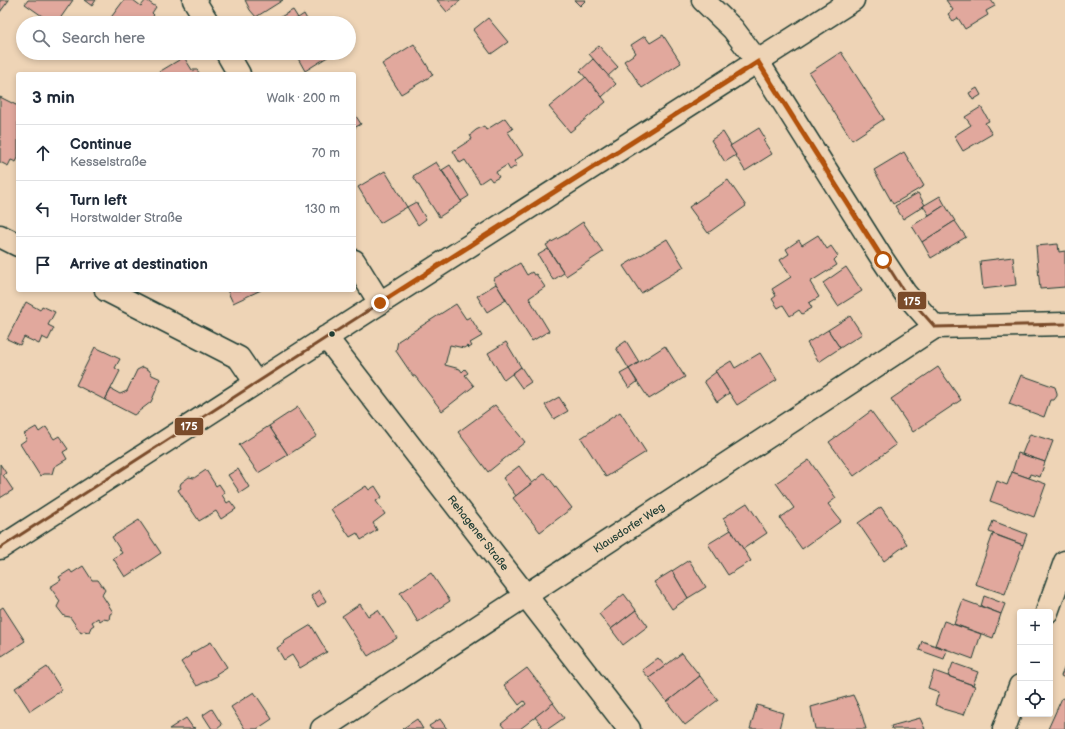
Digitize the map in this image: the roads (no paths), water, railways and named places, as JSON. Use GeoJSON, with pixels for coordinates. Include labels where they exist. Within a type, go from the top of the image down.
{"type":"FeatureCollection","features":[{"type":"Feature","properties":{"kind":"street"},"geometry":{"type":"LineString","coordinates":[[194,0],[204,16]]}},
{"type":"Feature","properties":{"kind":"street"},"geometry":{"type":"LineString","coordinates":[[703,0],[733,29],[758,62],[905,293],[935,327],[1065,324]]}},
{"type":"Feature","properties":{"kind":"street"},"geometry":{"type":"LineString","coordinates":[[0,548],[326,337],[853,0]]}},
{"type":"Feature","properties":{"kind":"street"},"geometry":{"type":"LineString","coordinates":[[230,60],[238,72]]}},
{"type":"Feature","properties":{"kind":"street"},"geometry":{"type":"LineString","coordinates":[[0,236],[16,244]]}},
{"type":"Feature","properties":{"kind":"street"},"geometry":{"type":"LineString","coordinates":[[356,264],[380,303]]}},
{"type":"Feature","properties":{"kind":"street"},"geometry":{"type":"LineString","coordinates":[[110,292],[239,358],[256,383]]}},
{"type":"Feature","properties":{"kind":"street","name":"Klausdorfer Weg"},"geometry":{"type":"LineString","coordinates":[[322,729],[935,327]]}},
{"type":"Feature","properties":{"kind":"street","name":"Rehagener Straße"},"geometry":{"type":"LineString","coordinates":[[326,337],[629,729]]}},
{"type":"Feature","properties":{"kind":"street"},"geometry":{"type":"LineString","coordinates":[[1048,609],[1065,562]]}},
{"type":"Feature","properties":{"kind":"street"},"geometry":{"type":"LineString","coordinates":[[1004,729],[1017,694]]}}]}
